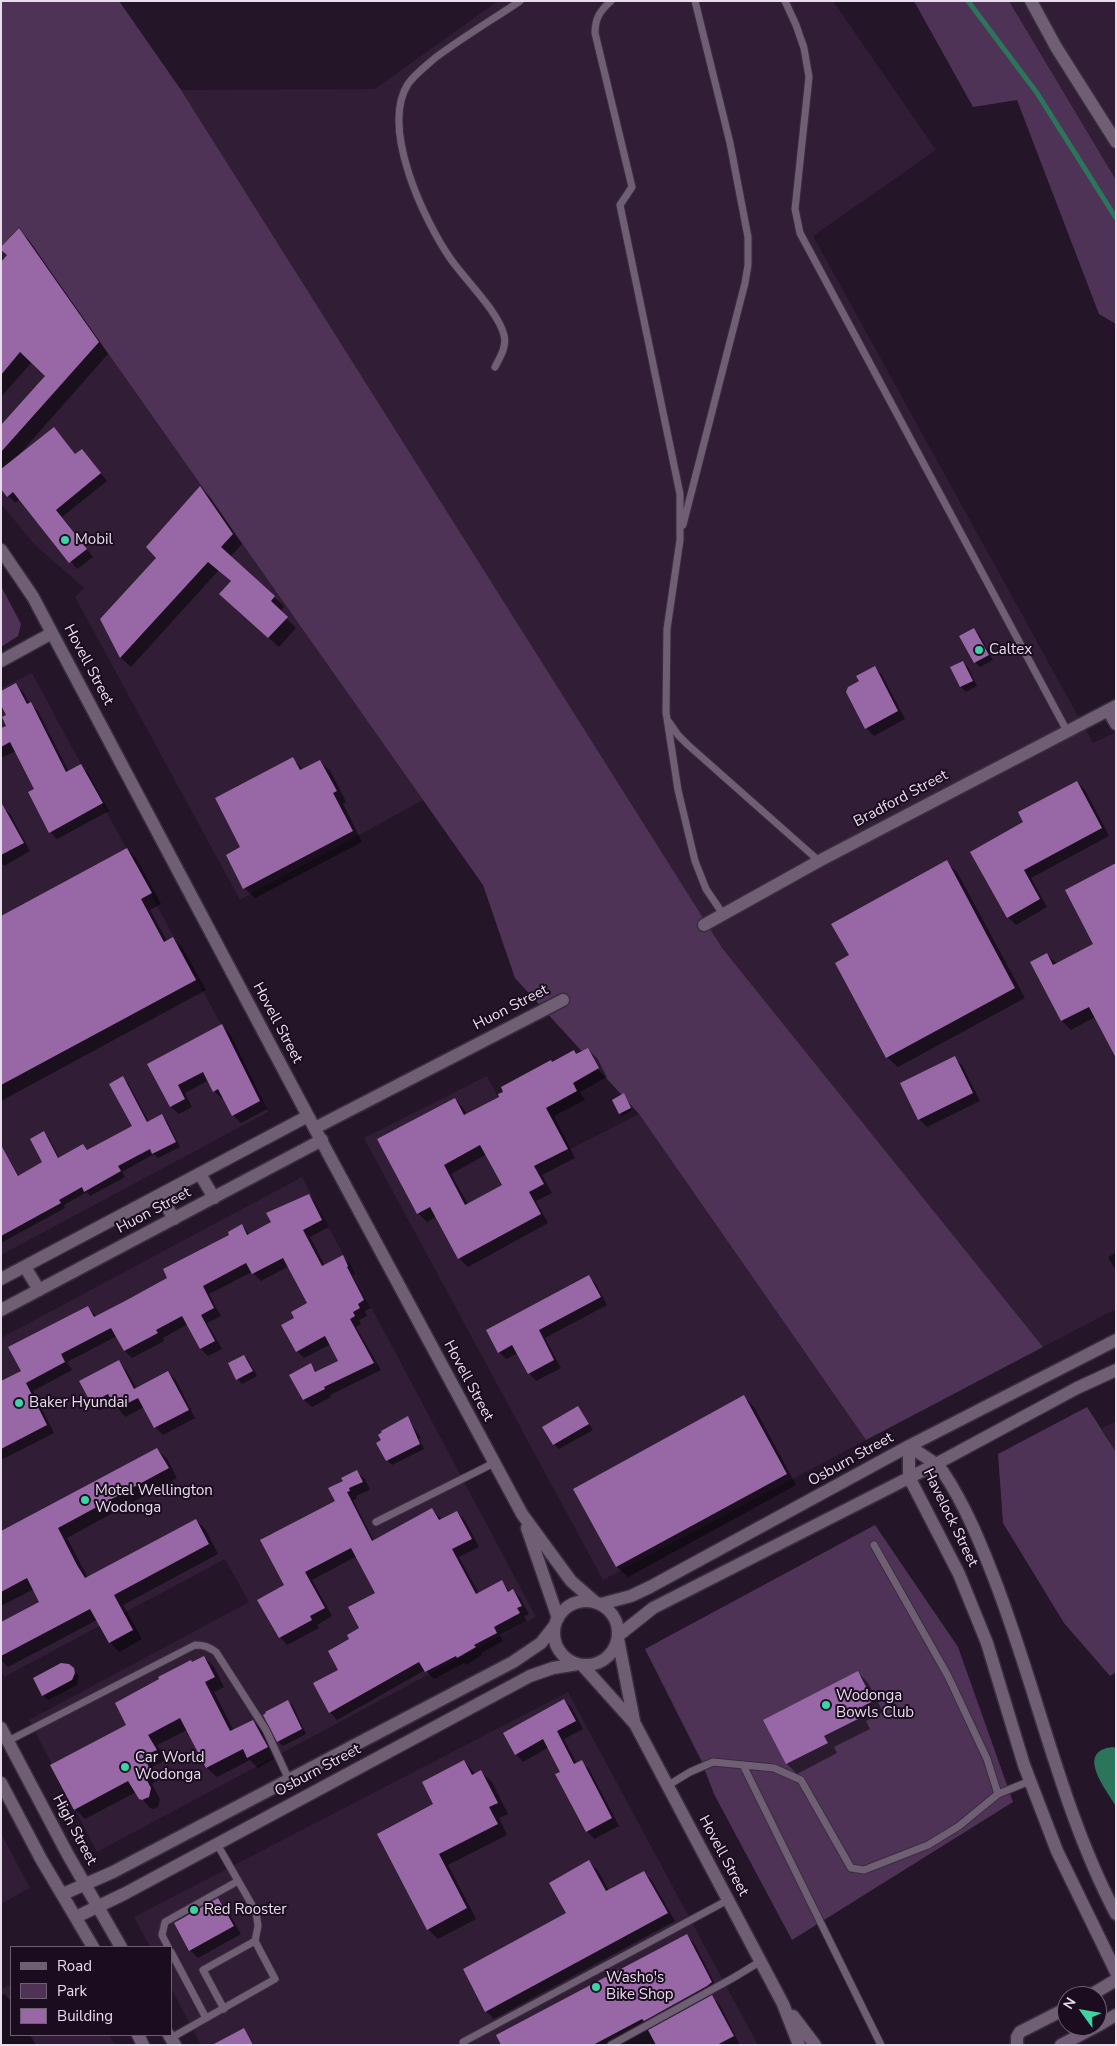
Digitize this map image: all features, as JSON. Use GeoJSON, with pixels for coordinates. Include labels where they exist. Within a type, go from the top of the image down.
{"type":"FeatureCollection","features":[{"type":"Feature","properties":{"kind":"street"},"geometry":{"type":"LineString","coordinates":[[1031,1],[1056,47],[1116,142]]}},
{"type":"Feature","properties":{"kind":"street","name":"Hovell Street"},"geometry":{"type":"LineString","coordinates":[[1,550],[33,597],[308,1116],[522,1514],[571,1581],[598,1603]]}},
{"type":"Feature","properties":{"kind":"street"},"geometry":{"type":"LineString","coordinates":[[1,662],[52,633]]}},
{"type":"Feature","properties":{"kind":"street","name":"Bradford Street"},"geometry":{"type":"LineString","coordinates":[[704,925],[819,861],[1112,708]]}},
{"type":"Feature","properties":{"kind":"street"},"geometry":{"type":"LineString","coordinates":[[1112,708],[1116,724]]}},
{"type":"Feature","properties":{"kind":"street","name":"Huon Street"},"geometry":{"type":"LineString","coordinates":[[315,1128],[562,1000]]}},
{"type":"Feature","properties":{"kind":"street","name":"Huon Street"},"geometry":{"type":"LineString","coordinates":[[1,1279],[308,1116]]}},
{"type":"Feature","properties":{"kind":"street","name":"Huon Street"},"geometry":{"type":"LineString","coordinates":[[1,1310],[322,1140]]}},
{"type":"Feature","properties":{"kind":"street"},"geometry":{"type":"LineString","coordinates":[[200,1174],[214,1198]]}},
{"type":"Feature","properties":{"kind":"street"},"geometry":{"type":"LineString","coordinates":[[160,1195],[174,1220]]}},
{"type":"Feature","properties":{"kind":"street"},"geometry":{"type":"LineString","coordinates":[[25,1267],[39,1290]]}},
{"type":"Feature","properties":{"kind":"street","name":"Osburn Street"},"geometry":{"type":"LineString","coordinates":[[598,1603],[631,1596],[650,1588],[909,1446],[1116,1340]]}},
{"type":"Feature","properties":{"kind":"street"},"geometry":{"type":"LineString","coordinates":[[618,1637],[653,1608],[936,1464],[1077,1388],[1116,1370]]}},
{"type":"Feature","properties":{"kind":"street","name":"Havelock Street"},"geometry":{"type":"LineString","coordinates":[[909,1446],[936,1464],[950,1482],[985,1555],[1011,1623],[1078,1825],[1101,1885],[1116,1914]]}},
{"type":"Feature","properties":{"kind":"street","name":"Havelock Street"},"geometry":{"type":"LineString","coordinates":[[909,1446],[909,1477],[949,1553],[974,1610],[987,1643],[1030,1781],[1072,1886],[1116,1972]]}},
{"type":"Feature","properties":{"kind":"street","name":"Hovell Street"},"geometry":{"type":"LineString","coordinates":[[522,1514],[556,1622]]}},
{"type":"Feature","properties":{"kind":"street"},"geometry":{"type":"LineString","coordinates":[[577,1602],[598,1603],[613,1614],[618,1623],[618,1637],[606,1658],[595,1664],[581,1665],[568,1658],[559,1648],[554,1634],[556,1622],[567,1608],[577,1602]]}},
{"type":"Feature","properties":{"kind":"street","name":"Osburn Street"},"geometry":{"type":"LineString","coordinates":[[63,1894],[113,1872],[513,1662],[541,1643],[556,1622]]}},
{"type":"Feature","properties":{"kind":"street","name":"Hovell Street"},"geometry":{"type":"LineString","coordinates":[[618,1637],[635,1724],[666,1786],[784,2004],[815,2045]]}},
{"type":"Feature","properties":{"kind":"street","name":"Hovell Street"},"geometry":{"type":"LineString","coordinates":[[581,1665],[635,1724]]}},
{"type":"Feature","properties":{"kind":"street","name":"Osburn Street"},"geometry":{"type":"LineString","coordinates":[[76,1917],[217,1844],[530,1676],[553,1668],[581,1665]]}},
{"type":"Feature","properties":{"kind":"street","name":"High Street"},"geometry":{"type":"LineString","coordinates":[[1,1728],[120,1946]]}},
{"type":"Feature","properties":{"kind":"street"},"geometry":{"type":"LineString","coordinates":[[1,1783],[41,1859],[92,1946]]}},
{"type":"Feature","properties":{"kind":"street"},"geometry":{"type":"LineString","coordinates":[[205,1824],[217,1844]]}},
{"type":"Feature","properties":{"kind":"street","name":"Hovell Street"},"geometry":{"type":"LineString","coordinates":[[784,2004],[799,2045]]}},
{"type":"Feature","properties":{"kind":"street"},"geometry":{"type":"LineString","coordinates":[[1017,2045],[1017,2036],[1023,2030],[1057,2013]]}},
{"type":"Feature","properties":{"kind":"street"},"geometry":{"type":"LineString","coordinates":[[1061,2045],[1078,2036]]}},
{"type":"Feature","properties":{"kind":"lane"},"geometry":{"type":"LineString","coordinates":[[495,367],[505,344],[502,329],[492,312],[450,258],[426,217],[403,152],[399,117],[403,95],[416,74],[460,40],[520,1]]}},
{"type":"Feature","properties":{"kind":"lane"},"geometry":{"type":"LineString","coordinates":[[610,1],[597,18],[595,33],[632,187],[620,205],[680,494],[680,540]]}},
{"type":"Feature","properties":{"kind":"lane"},"geometry":{"type":"LineString","coordinates":[[695,1],[730,143],[749,250],[745,283],[680,540],[667,629],[666,712],[678,790],[689,841],[702,881],[723,914]]}},
{"type":"Feature","properties":{"kind":"lane"},"geometry":{"type":"LineString","coordinates":[[785,1],[798,32],[809,77],[794,209],[800,233],[1067,731]]}},
{"type":"Feature","properties":{"kind":"lane"},"geometry":{"type":"LineString","coordinates":[[666,712],[674,730],[688,745],[819,861]]}},
{"type":"Feature","properties":{"kind":"lane"},"geometry":{"type":"LineString","coordinates":[[376,1522],[494,1463]]}},
{"type":"Feature","properties":{"kind":"lane"},"geometry":{"type":"LineString","coordinates":[[874,1545],[948,1676],[987,1760],[998,1794]]}},
{"type":"Feature","properties":{"kind":"lane"},"geometry":{"type":"LineString","coordinates":[[8,1741],[195,1645],[202,1645],[208,1646],[216,1652],[266,1730],[289,1780]]}},
{"type":"Feature","properties":{"kind":"lane"},"geometry":{"type":"LineString","coordinates":[[666,1786],[690,1772],[713,1762],[774,1768],[801,1780],[851,1868],[864,1870],[928,1845],[959,1826],[998,1794],[1030,1781]]}},
{"type":"Feature","properties":{"kind":"lane"},"geometry":{"type":"LineString","coordinates":[[743,1765],[881,2045]]}},
{"type":"Feature","properties":{"kind":"lane"},"geometry":{"type":"LineString","coordinates":[[172,2039],[276,1979],[255,1941],[258,1926],[256,1912],[217,1844]]}},
{"type":"Feature","properties":{"kind":"lane"},"geometry":{"type":"LineString","coordinates":[[168,1946],[162,1935],[165,1922],[238,1881]]}},
{"type":"Feature","properties":{"kind":"lane"},"geometry":{"type":"LineString","coordinates":[[464,2044],[728,1900]]}},
{"type":"Feature","properties":{"kind":"lane"},"geometry":{"type":"LineString","coordinates":[[224,2009],[203,1970],[255,1941]]}},
{"type":"Feature","properties":{"kind":"lane"},"geometry":{"type":"LineString","coordinates":[[172,1954],[206,2018]]}},
{"type":"Feature","properties":{"kind":"lane"},"geometry":{"type":"LineString","coordinates":[[611,2045],[733,1978],[760,1961]]}},
{"type":"Feature","properties":{"kind":"shaded area"},"geometry":{"type":"Polygon","coordinates":[[[498,1],[833,1],[936,150],[813,236],[1093,743],[1116,732],[1116,1309],[1043,1347],[722,949],[181,90],[375,89],[498,1]]]}},
{"type":"Feature","properties":{"kind":"shaded area"},"geometry":{"type":"Polygon","coordinates":[[[1009,1],[1116,1],[1116,180],[1009,1]]]}},
{"type":"Feature","properties":{"kind":"shaded area"},"geometry":{"type":"Polygon","coordinates":[[[19,227],[423,800],[240,900],[75,597],[84,588],[35,545],[1,504],[1,247],[19,227]]]}},
{"type":"Feature","properties":{"kind":"shaded area"},"geometry":{"type":"Polygon","coordinates":[[[32,673],[268,1112],[1,1255],[1,688],[32,673]]]}},
{"type":"Feature","properties":{"kind":"shaded area"},"geometry":{"type":"Polygon","coordinates":[[[487,1076],[535,1167],[639,1114],[866,1440],[603,1580],[364,1138],[487,1076]]]}},
{"type":"Feature","properties":{"kind":"shaded area"},"geometry":{"type":"Polygon","coordinates":[[[302,1177],[536,1617],[97,1852],[29,1720],[249,1602],[225,1559],[4,1677],[1,1671],[1,1338],[302,1177]]]}},
{"type":"Feature","properties":{"kind":"shaded area"},"geometry":{"type":"Polygon","coordinates":[[[1116,1421],[1116,1452],[1102,1428],[1116,1421]]]}},
{"type":"Feature","properties":{"kind":"shaded area"},"geometry":{"type":"Polygon","coordinates":[[[568,1692],[758,2045],[201,2045],[172,1990],[172,1946],[149,1946],[134,1917],[568,1692]]]}},
{"type":"Feature","properties":{"kind":"shaded area"},"geometry":{"type":"Polygon","coordinates":[[[1116,1748],[1116,1806],[1100,1780],[1094,1763],[1096,1755],[1102,1750],[1116,1748]]]}},
{"type":"Feature","properties":{"kind":"shaded area"},"geometry":{"type":"Polygon","coordinates":[[[1,1833],[30,1888],[1,1904],[1,1833]]]}},
{"type":"Feature","properties":{"kind":"shaded area"},"geometry":{"type":"Polygon","coordinates":[[[10,1984],[10,2036],[110,2036],[115,2045],[1,2045],[1,1989],[10,1984]]]}},
{"type":"Feature","properties":{"kind":"green space"},"geometry":{"type":"Polygon","coordinates":[[[1,1],[119,1],[181,90],[722,948],[1043,1347],[866,1440],[639,1114],[515,978],[483,885],[19,227],[1,247],[1,1]]]}},
{"type":"Feature","properties":{"kind":"green space"},"geometry":{"type":"Polygon","coordinates":[[[914,1],[1009,1],[1116,180],[1116,324],[1099,314],[1017,100],[973,107],[914,1]]]}},
{"type":"Feature","properties":{"kind":"green space"},"geometry":{"type":"Polygon","coordinates":[[[1,586],[21,624],[18,636],[1,647],[1,586]]]}},
{"type":"Feature","properties":{"kind":"green space"},"geometry":{"type":"Polygon","coordinates":[[[1087,1407],[1116,1452],[1116,1672],[1110,1676],[1064,1623],[1003,1523],[998,1454],[1087,1407]]]}},
{"type":"Feature","properties":{"kind":"green space","name":"Wodonga Bowls Club"},"geometry":{"type":"Polygon","coordinates":[[[875,1525],[958,1647],[1013,1802],[792,1940],[714,1794],[701,1760],[645,1649],[875,1525]]]}},
{"type":"Feature","properties":{"kind":"building"},"geometry":{"type":"Polygon","coordinates":[[[19,228],[99,342],[1,452],[1,425],[45,376],[20,352],[1,375],[1,262],[7,255],[1,250],[1,247],[19,228]]]}},
{"type":"Feature","properties":{"kind":"building"},"geometry":{"type":"Polygon","coordinates":[[[54,427],[75,454],[82,449],[101,473],[56,510],[87,549],[69,563],[13,492],[7,497],[1,489],[1,469],[54,427]]]}},
{"type":"Feature","properties":{"kind":"building"},"geometry":{"type":"Polygon","coordinates":[[[200,486],[233,534],[221,547],[275,596],[271,601],[288,617],[268,638],[219,594],[231,581],[208,562],[120,658],[100,619],[156,558],[146,547],[200,486]]]}},
{"type":"Feature","properties":{"kind":"building"},"geometry":{"type":"Polygon","coordinates":[[[974,628],[989,655],[974,663],[959,636],[974,628]]]}},
{"type":"Feature","properties":{"kind":"building"},"geometry":{"type":"Polygon","coordinates":[[[963,661],[973,681],[960,687],[950,667],[963,661]]]}},
{"type":"Feature","properties":{"kind":"building"},"geometry":{"type":"Polygon","coordinates":[[[875,666],[898,711],[865,729],[846,692],[848,687],[859,681],[856,676],[875,666]]]}},
{"type":"Feature","properties":{"kind":"building"},"geometry":{"type":"Polygon","coordinates":[[[16,683],[27,704],[31,702],[66,772],[81,764],[103,803],[49,833],[28,792],[34,789],[10,742],[1,747],[1,728],[6,726],[2,717],[6,715],[1,705],[1,691],[16,683]]]}},
{"type":"Feature","properties":{"kind":"building"},"geometry":{"type":"Polygon","coordinates":[[[293,757],[300,770],[320,760],[337,791],[333,793],[353,831],[243,889],[226,855],[240,847],[215,798],[293,757]]]}},
{"type":"Feature","properties":{"kind":"building"},"geometry":{"type":"Polygon","coordinates":[[[1077,781],[1102,828],[1024,870],[1040,899],[1007,918],[970,852],[1023,822],[1018,812],[1077,781]]]}},
{"type":"Feature","properties":{"kind":"building"},"geometry":{"type":"Polygon","coordinates":[[[1,802],[24,843],[1,855],[1,802]]]}},
{"type":"Feature","properties":{"kind":"building"},"geometry":{"type":"Polygon","coordinates":[[[127,848],[152,893],[141,899],[164,942],[173,937],[196,980],[1,1085],[1,916],[127,848]]]}},
{"type":"Feature","properties":{"kind":"building"},"geometry":{"type":"Polygon","coordinates":[[[947,860],[1015,988],[886,1058],[835,963],[849,955],[831,924],[947,860]]]}},
{"type":"Feature","properties":{"kind":"building"},"geometry":{"type":"Polygon","coordinates":[[[1116,863],[1116,1058],[1089,1007],[1061,1021],[1030,962],[1047,953],[1053,965],[1093,944],[1065,890],[1116,863]]]}},
{"type":"Feature","properties":{"kind":"building"},"geometry":{"type":"Polygon","coordinates":[[[222,1024],[260,1101],[232,1116],[218,1089],[213,1092],[203,1072],[178,1085],[185,1099],[170,1107],[147,1064],[222,1024]]]}},
{"type":"Feature","properties":{"kind":"building"},"geometry":{"type":"Polygon","coordinates":[[[588,1048],[599,1068],[573,1083],[577,1091],[546,1108],[568,1149],[534,1166],[544,1184],[529,1192],[541,1214],[458,1259],[430,1207],[417,1214],[377,1139],[455,1098],[464,1115],[499,1097],[498,1094],[503,1092],[501,1087],[551,1060],[552,1062],[574,1050],[576,1054],[588,1048]],[[480,1145],[444,1165],[465,1205],[502,1185],[480,1145]]]}},
{"type":"Feature","properties":{"kind":"building"},"geometry":{"type":"Polygon","coordinates":[[[955,1056],[973,1093],[918,1120],[900,1083],[955,1056]]]}},
{"type":"Feature","properties":{"kind":"building"},"geometry":{"type":"Polygon","coordinates":[[[123,1076],[147,1122],[162,1114],[176,1142],[152,1154],[150,1149],[118,1166],[121,1171],[84,1192],[82,1187],[59,1200],[61,1203],[1,1236],[1,1145],[18,1176],[42,1162],[30,1139],[44,1131],[58,1158],[83,1144],[87,1150],[132,1126],[109,1084],[123,1076]]]}},
{"type":"Feature","properties":{"kind":"building"},"geometry":{"type":"Polygon","coordinates":[[[624,1093],[631,1108],[619,1114],[612,1100],[624,1093]]]}},
{"type":"Feature","properties":{"kind":"building"},"geometry":{"type":"Polygon","coordinates":[[[309,1194],[322,1220],[303,1230],[322,1266],[343,1255],[364,1300],[358,1304],[360,1308],[353,1312],[355,1316],[350,1319],[374,1363],[324,1387],[325,1389],[303,1400],[289,1375],[311,1363],[315,1372],[338,1361],[325,1336],[296,1352],[281,1325],[294,1318],[291,1312],[307,1303],[283,1258],[252,1274],[246,1263],[203,1286],[214,1308],[201,1315],[215,1341],[200,1349],[182,1316],[156,1330],[158,1333],[124,1351],[111,1328],[61,1354],[65,1362],[26,1383],[47,1425],[1,1449],[1,1381],[21,1371],[8,1347],[88,1306],[94,1317],[167,1278],[163,1269],[229,1235],[228,1232],[242,1224],[247,1235],[271,1222],[266,1213],[309,1194]]]}},
{"type":"Feature","properties":{"kind":"building"},"geometry":{"type":"Polygon","coordinates":[[[589,1275],[601,1297],[539,1330],[554,1360],[528,1374],[512,1345],[498,1353],[486,1330],[589,1275]]]}},
{"type":"Feature","properties":{"kind":"building"},"geometry":{"type":"Polygon","coordinates":[[[244,1355],[253,1371],[236,1380],[228,1363],[244,1355]]]}},
{"type":"Feature","properties":{"kind":"building"},"geometry":{"type":"Polygon","coordinates":[[[119,1360],[134,1389],[168,1371],[189,1410],[154,1428],[138,1398],[116,1409],[108,1394],[91,1403],[79,1381],[119,1360]]]}},
{"type":"Feature","properties":{"kind":"building"},"geometry":{"type":"Polygon","coordinates":[[[744,1395],[787,1474],[616,1567],[573,1489],[744,1395]]]}},
{"type":"Feature","properties":{"kind":"building"},"geometry":{"type":"Polygon","coordinates":[[[578,1406],[589,1424],[553,1445],[542,1427],[578,1406]]]}},
{"type":"Feature","properties":{"kind":"building"},"geometry":{"type":"Polygon","coordinates":[[[408,1416],[420,1444],[386,1461],[376,1443],[381,1440],[378,1435],[381,1431],[408,1416]]]}},
{"type":"Feature","properties":{"kind":"building"},"geometry":{"type":"Polygon","coordinates":[[[157,1448],[169,1468],[58,1528],[77,1565],[85,1578],[196,1519],[209,1544],[114,1595],[133,1630],[109,1643],[90,1609],[1,1656],[1,1622],[39,1602],[27,1578],[1,1592],[1,1531],[157,1448]]]}},
{"type":"Feature","properties":{"kind":"building"},"geometry":{"type":"Polygon","coordinates":[[[357,1470],[363,1482],[349,1488],[350,1491],[347,1492],[372,1541],[432,1508],[439,1520],[457,1511],[472,1539],[452,1549],[476,1594],[502,1580],[508,1592],[513,1589],[522,1606],[517,1608],[520,1613],[494,1627],[497,1633],[474,1645],[476,1647],[457,1658],[456,1656],[425,1672],[419,1662],[329,1713],[313,1683],[338,1670],[328,1651],[349,1639],[347,1635],[359,1628],[348,1607],[375,1593],[351,1548],[305,1572],[325,1608],[310,1616],[312,1620],[279,1638],[257,1600],[284,1585],[260,1540],[335,1501],[328,1488],[343,1481],[341,1478],[357,1470]]]}},
{"type":"Feature","properties":{"kind":"building"},"geometry":{"type":"Polygon","coordinates":[[[204,1656],[215,1677],[205,1682],[230,1731],[253,1720],[268,1747],[247,1758],[243,1749],[206,1768],[180,1718],[148,1735],[157,1750],[143,1756],[150,1769],[143,1773],[151,1788],[149,1797],[142,1800],[139,1799],[128,1781],[74,1810],[50,1765],[126,1725],[115,1703],[159,1679],[158,1677],[191,1660],[192,1662],[204,1656]]]}},
{"type":"Feature","properties":{"kind":"building"},"geometry":{"type":"Polygon","coordinates":[[[61,1663],[69,1664],[74,1668],[75,1673],[72,1680],[42,1696],[33,1678],[61,1663]]]}},
{"type":"Feature","properties":{"kind":"building"},"geometry":{"type":"Polygon","coordinates":[[[858,1671],[873,1701],[856,1710],[860,1718],[824,1736],[828,1743],[786,1764],[763,1720],[858,1671]]]}},
{"type":"Feature","properties":{"kind":"building"},"geometry":{"type":"Polygon","coordinates":[[[564,1699],[576,1721],[557,1731],[574,1764],[582,1760],[612,1818],[586,1832],[555,1774],[560,1772],[543,1739],[515,1755],[503,1733],[564,1699]]]}},
{"type":"Feature","properties":{"kind":"building"},"geometry":{"type":"Polygon","coordinates":[[[288,1700],[302,1729],[277,1742],[263,1715],[265,1712],[288,1700]]]}},
{"type":"Feature","properties":{"kind":"building"},"geometry":{"type":"Polygon","coordinates":[[[464,1760],[472,1775],[481,1770],[498,1803],[489,1807],[498,1824],[439,1854],[467,1908],[427,1930],[377,1834],[433,1804],[422,1782],[464,1760]]]}},
{"type":"Feature","properties":{"kind":"building"},"geometry":{"type":"Polygon","coordinates":[[[589,1860],[606,1891],[644,1871],[668,1913],[485,2012],[463,1969],[566,1913],[549,1883],[589,1860]]]}},
{"type":"Feature","properties":{"kind":"building"},"geometry":{"type":"Polygon","coordinates":[[[218,1898],[234,1926],[189,1951],[174,1923],[218,1898]]]}},
{"type":"Feature","properties":{"kind":"building"},"geometry":{"type":"Polygon","coordinates":[[[687,1934],[712,1982],[707,1986],[644,2021],[642,2019],[593,2045],[501,2045],[496,2035],[687,1934]]]}},
{"type":"Feature","properties":{"kind":"building"},"geometry":{"type":"Polygon","coordinates":[[[712,1995],[734,2036],[717,2045],[656,2045],[648,2030],[712,1995]]]}},
{"type":"Feature","properties":{"kind":"building"},"geometry":{"type":"Polygon","coordinates":[[[244,2028],[253,2045],[212,2045],[244,2028]]]}},
{"type":"Feature","properties":{"kind":"waterway"},"geometry":{"type":"LineString","coordinates":[[968,1],[1037,93],[1116,218]]}},
{"type":"Feature","properties":{"kind":"place","name":"Mobil"},"geometry":{"type":"Point","coordinates":[65,540]}},
{"type":"Feature","properties":{"kind":"place","name":"Caltex"},"geometry":{"type":"Point","coordinates":[979,650]}},
{"type":"Feature","properties":{"kind":"place","name":"Baker Hyundai"},"geometry":{"type":"Point","coordinates":[19,1403]}},
{"type":"Feature","properties":{"kind":"place","name":"Motel Wellington Wodonga"},"geometry":{"type":"Point","coordinates":[85,1500]}},
{"type":"Feature","properties":{"kind":"place","name":"Wodonga Bowls Club"},"geometry":{"type":"Point","coordinates":[826,1705]}},
{"type":"Feature","properties":{"kind":"place","name":"Car World Wodonga"},"geometry":{"type":"Point","coordinates":[125,1767]}},
{"type":"Feature","properties":{"kind":"place","name":"Red Rooster"},"geometry":{"type":"Point","coordinates":[194,1910]}},
{"type":"Feature","properties":{"kind":"place","name":"Washo's Bike Shop"},"geometry":{"type":"Point","coordinates":[596,1987]}}]}
